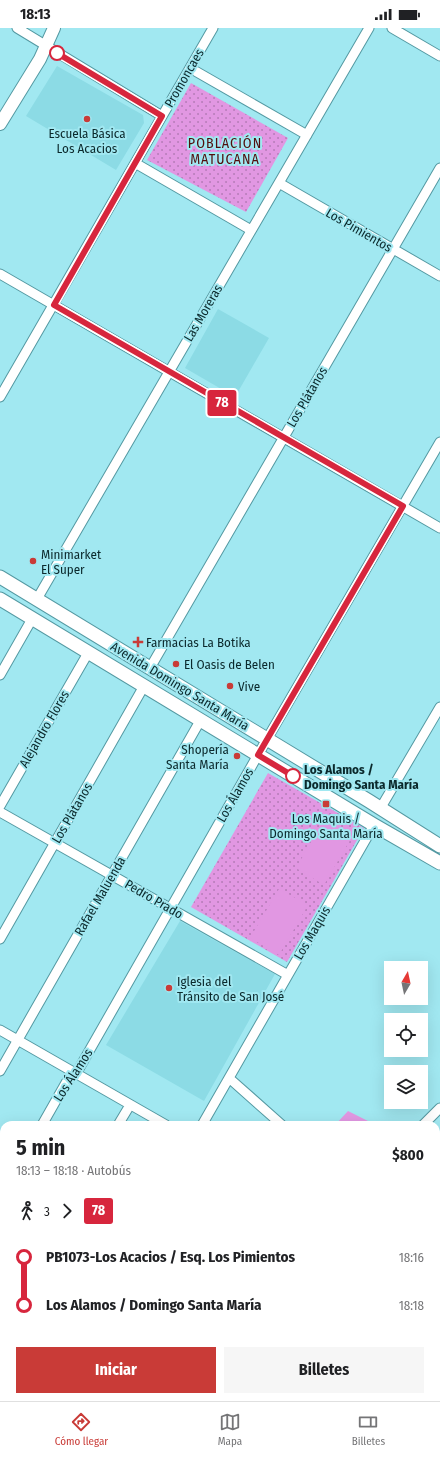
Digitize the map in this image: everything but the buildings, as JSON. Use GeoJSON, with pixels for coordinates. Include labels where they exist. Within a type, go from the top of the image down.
{"type":"FeatureCollection","features":[{"type":"Feature","properties":{"kind":"main road","name":"Avenida Domingo Santa María"},"geometry":{"type":"LineString","coordinates":[[0,577],[440,846]]}},
{"type":"Feature","properties":{"kind":"main road","name":"Avenida Domingo Santa María"},"geometry":{"type":"LineString","coordinates":[[0,599],[200,721],[440,863]]}},
{"type":"Feature","properties":{"kind":"street"},"geometry":{"type":"LineString","coordinates":[[17,28],[162,116]]}},
{"type":"Feature","properties":{"kind":"street"},"geometry":{"type":"LineString","coordinates":[[0,124],[4,109],[33,72],[47,46],[54,28]]}},
{"type":"Feature","properties":{"kind":"street","name":"Promoncaes"},"geometry":{"type":"LineString","coordinates":[[0,397],[213,28]]}},
{"type":"Feature","properties":{"kind":"street","name":"Las Moreras"},"geometry":{"type":"LineString","coordinates":[[37,599],[369,28]]}},
{"type":"Feature","properties":{"kind":"street"},"geometry":{"type":"LineString","coordinates":[[392,28],[440,56]]}},
{"type":"Feature","properties":{"kind":"street"},"geometry":{"type":"LineString","coordinates":[[190,68],[307,135]]}},
{"type":"Feature","properties":{"kind":"street"},"geometry":{"type":"LineString","coordinates":[[135,163],[251,230]]}},
{"type":"Feature","properties":{"kind":"street","name":"Los Plátanos"},"geometry":{"type":"LineString","coordinates":[[150,668],[440,168]]}},
{"type":"Feature","properties":{"kind":"street","name":"Los Pimientos"},"geometry":{"type":"LineString","coordinates":[[279,183],[440,276]]}},
{"type":"Feature","properties":{"kind":"street"},"geometry":{"type":"LineString","coordinates":[[0,274],[440,528]]}},
{"type":"Feature","properties":{"kind":"street","name":"Los Álamos"},"geometry":{"type":"LineString","coordinates":[[44,1121],[67,1081],[76,1074],[267,739],[440,442]]}},
{"type":"Feature","properties":{"kind":"street"},"geometry":{"type":"LineString","coordinates":[[0,675],[32,619]]}},
{"type":"Feature","properties":{"kind":"street","name":"Alejandro Flores"},"geometry":{"type":"LineString","coordinates":[[0,806],[88,652]]}},
{"type":"Feature","properties":{"kind":"street","name":"Los Plátanos"},"geometry":{"type":"LineString","coordinates":[[0,939],[144,686]]}},
{"type":"Feature","properties":{"kind":"street"},"geometry":{"type":"LineString","coordinates":[[380,809],[440,707]]}},
{"type":"Feature","properties":{"kind":"street","name":"Rafael Maluenda"},"geometry":{"type":"LineString","coordinates":[[0,1071],[200,721]]}},
{"type":"Feature","properties":{"kind":"street","name":"Pedro Prado"},"geometry":{"type":"LineString","coordinates":[[0,812],[288,975]]}},
{"type":"Feature","properties":{"kind":"street","name":"Los Maquis"},"geometry":{"type":"LineString","coordinates":[[204,1121],[374,825]]}},
{"type":"Feature","properties":{"kind":"street"},"geometry":{"type":"LineString","coordinates":[[0,1030],[159,1121]]}},
{"type":"Feature","properties":{"kind":"street"},"geometry":{"type":"LineString","coordinates":[[229,1078],[277,1121]]}},
{"type":"Feature","properties":{"kind":"street"},"geometry":{"type":"LineString","coordinates":[[120,1121],[130,1105]]}},
{"type":"Feature","properties":{"kind":"street"},"geometry":{"type":"LineString","coordinates":[[427,1121],[440,1108]]}},
{"type":"Feature","properties":{"kind":"shaded area","name":"Escuela Básica Los Acacios"},"geometry":{"type":"Polygon","coordinates":[[[57,66],[143,115],[144,123],[116,170],[26,116],[57,66]]]}},
{"type":"Feature","properties":{"kind":"shaded area"},"geometry":{"type":"Polygon","coordinates":[[[218,309],[269,338],[235,397],[185,368],[218,309]]]}},
{"type":"Feature","properties":{"kind":"shaded area"},"geometry":{"type":"Polygon","coordinates":[[[180,921],[275,974],[204,1101],[106,1045],[180,921]]]}},
{"type":"Feature","properties":{"kind":"green space"},"geometry":{"type":"Polygon","coordinates":[[[191,83],[288,138],[246,212],[147,160],[191,83]]]}},
{"type":"Feature","properties":{"kind":"green space"},"geometry":{"type":"Polygon","coordinates":[[[268,773],[364,828],[287,962],[191,907],[268,773]]]}},
{"type":"Feature","properties":{"kind":"green space"},"geometry":{"type":"Polygon","coordinates":[[[325,818],[353,835],[324,885],[296,868],[325,818]]]}},
{"type":"Feature","properties":{"kind":"green space"},"geometry":{"type":"Polygon","coordinates":[[[279,889],[308,905],[279,955],[250,938],[279,889]]]}},
{"type":"Feature","properties":{"kind":"green space"},"geometry":{"type":"Polygon","coordinates":[[[348,1111],[368,1121],[339,1121],[348,1111]]]}},
{"type":"Feature","properties":{"kind":"bus line","name":"78"},"geometry":{"type":"LineString","coordinates":[[57,53],[162,116],[54,305],[403,506],[258,755],[293,776]]}},
{"type":"Feature","properties":{"kind":"place","name":"Escuela Básica Los Acacios"},"geometry":{"type":"Point","coordinates":[87,119]}},
{"type":"Feature","properties":{"kind":"place","name":"Minimarket El Super"},"geometry":{"type":"Point","coordinates":[33,561]}},
{"type":"Feature","properties":{"kind":"place","name":"Farmacias La Botika"},"geometry":{"type":"Point","coordinates":[138,642]}},
{"type":"Feature","properties":{"kind":"place","name":"El Oasis de Belen"},"geometry":{"type":"Point","coordinates":[176,664]}},
{"type":"Feature","properties":{"kind":"place","name":"Vive"},"geometry":{"type":"Point","coordinates":[230,686]}},
{"type":"Feature","properties":{"kind":"place","name":"Shopería Santa María"},"geometry":{"type":"Point","coordinates":[237,756]}},
{"type":"Feature","properties":{"kind":"place","name":"Los Alamos / Domingo Santa María"},"geometry":{"type":"Point","coordinates":[293,776]}},
{"type":"Feature","properties":{"kind":"place","name":"Los Maquis / Domingo Santa María"},"geometry":{"type":"Point","coordinates":[326,804]}},
{"type":"Feature","properties":{"kind":"place","name":"Iglesia del Tránsito de San José"},"geometry":{"type":"Point","coordinates":[169,988]}},
{"type":"Feature","properties":{"kind":"district","name":"POBLACIÓN MATUCANA"},"geometry":{"type":"Point","coordinates":[225,152]}}]}
